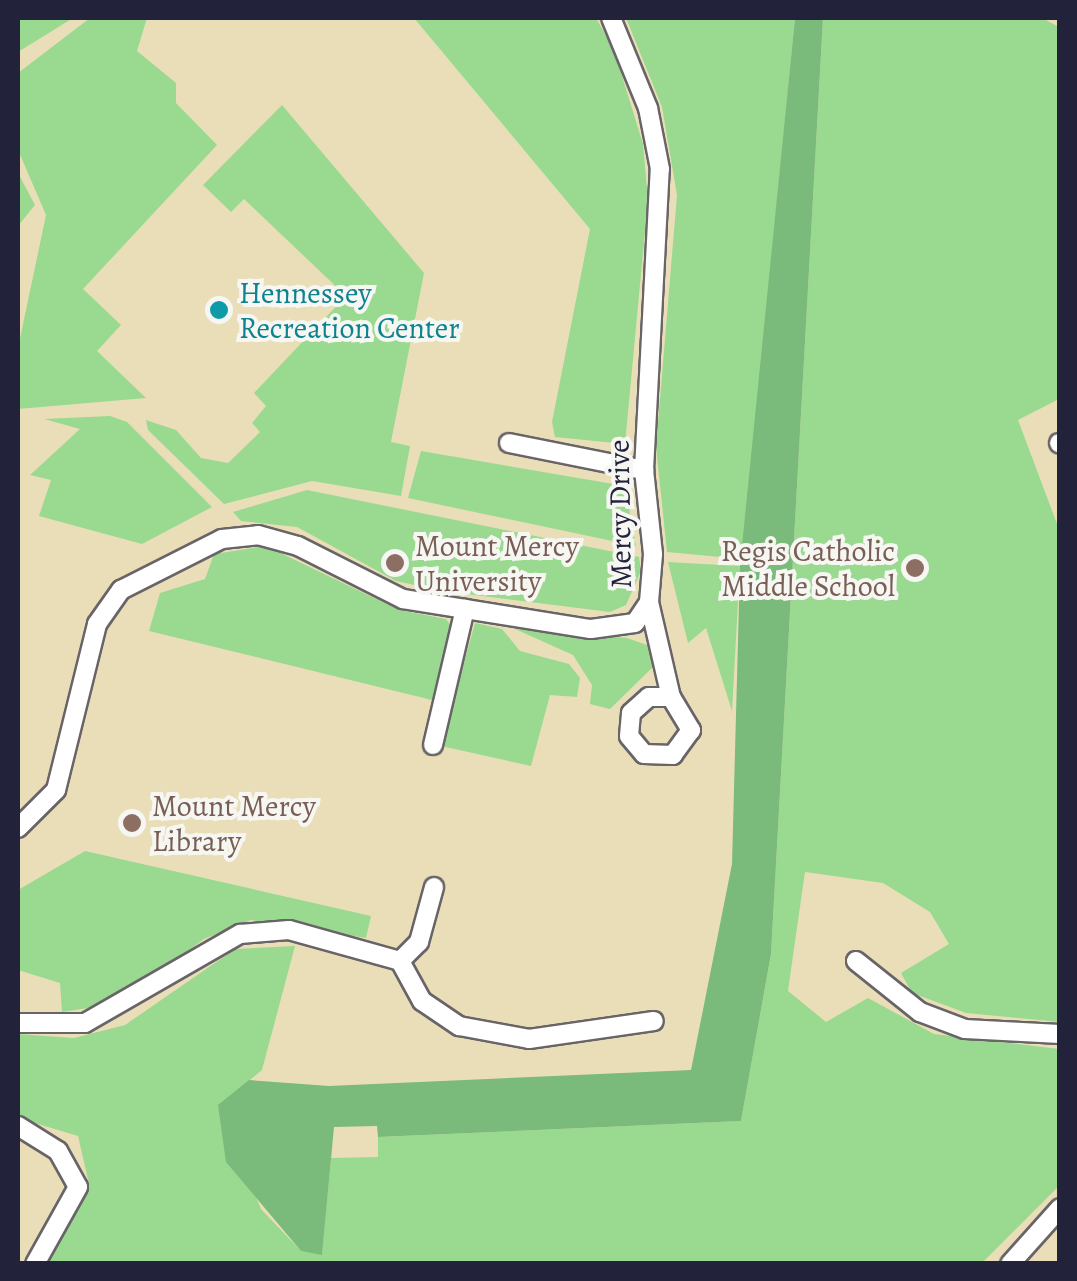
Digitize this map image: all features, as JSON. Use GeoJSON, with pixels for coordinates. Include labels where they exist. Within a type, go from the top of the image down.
{"type":"FeatureCollection","features":[{"type":"Feature","properties":{"kind":"lane","name":"Mercy Drive"},"geometry":{"type":"LineString","coordinates":[[18,828],[56,790],[97,624],[121,590],[148,573],[222,539],[258,534],[402,599],[591,629],[635,623],[649,602],[644,470],[660,169],[648,108],[612,18]]}},
{"type":"Feature","properties":{"kind":"lane"},"geometry":{"type":"LineString","coordinates":[[509,443],[644,470]]}},
{"type":"Feature","properties":{"kind":"lane"},"geometry":{"type":"LineString","coordinates":[[649,602],[671,697]]}},
{"type":"Feature","properties":{"kind":"lane"},"geometry":{"type":"LineString","coordinates":[[433,744],[465,609]]}},
{"type":"Feature","properties":{"kind":"lane"},"geometry":{"type":"LineString","coordinates":[[400,961],[419,942],[434,886]]}},
{"type":"Feature","properties":{"kind":"lane"},"geometry":{"type":"LineString","coordinates":[[18,1023],[85,1024],[240,934],[289,930],[400,961],[422,1001],[460,1026],[529,1039],[654,1021]]}},
{"type":"Feature","properties":{"kind":"lane"},"geometry":{"type":"LineString","coordinates":[[856,962],[920,1012],[965,1030],[1060,1034]]}},
{"type":"Feature","properties":{"kind":"lane"},"geometry":{"type":"LineString","coordinates":[[18,1126],[58,1151],[78,1187],[35,1264]]}},
{"type":"Feature","properties":{"kind":"lane"},"geometry":{"type":"LineString","coordinates":[[1010,1264],[1057,1215]]}},
{"type":"Feature","properties":{"kind":"green space"},"geometry":{"type":"Polygon","coordinates":[[[18,18],[73,18],[18,52],[18,18]]]}},
{"type":"Feature","properties":{"kind":"green space"},"geometry":{"type":"Polygon","coordinates":[[[90,18],[147,18],[137,51],[176,83],[176,103],[217,145],[83,289],[121,325],[97,351],[146,398],[18,409],[18,348],[46,215],[18,150],[18,73],[90,18]]]}},
{"type":"Feature","properties":{"kind":"green space"},"geometry":{"type":"Polygon","coordinates":[[[414,18],[596,18],[614,50],[643,144],[648,200],[625,444],[555,437],[552,422],[590,229],[414,18]]]}},
{"type":"Feature","properties":{"kind":"green space"},"geometry":{"type":"Polygon","coordinates":[[[626,18],[795,18],[742,559],[667,552],[656,447],[677,195],[662,107],[626,18]]]}},
{"type":"Feature","properties":{"kind":"green space"},"geometry":{"type":"Polygon","coordinates":[[[795,18],[823,18],[771,954],[741,1121],[378,1137],[377,1126],[334,1127],[322,1255],[301,1251],[226,1162],[218,1105],[249,1080],[329,1086],[691,1070],[732,864],[740,566],[795,18]]]}},
{"type":"Feature","properties":{"kind":"green space","name":"Regis Catholic Middle School"},"geometry":{"type":"Polygon","coordinates":[[[823,18],[1042,18],[1059,27],[1059,399],[1018,420],[1059,529],[1059,1022],[966,1013],[912,993],[901,973],[949,944],[930,912],[883,883],[805,872],[788,991],[826,1022],[868,998],[934,1034],[1059,1049],[1059,1186],[982,1263],[48,1263],[89,1184],[78,1136],[18,1118],[18,1034],[74,1038],[125,1025],[235,949],[295,946],[262,1070],[218,1106],[261,1209],[301,1251],[322,1254],[331,1158],[378,1157],[378,1137],[741,1121],[771,954],[823,18]]]}},
{"type":"Feature","properties":{"kind":"green space"},"geometry":{"type":"Polygon","coordinates":[[[282,105],[424,273],[391,442],[410,446],[401,496],[312,481],[224,504],[148,430],[146,420],[176,430],[201,458],[228,463],[260,432],[252,423],[266,406],[254,393],[346,296],[244,199],[231,212],[203,185],[282,105]]]}},
{"type":"Feature","properties":{"kind":"green space"},"geometry":{"type":"Polygon","coordinates":[[[18,173],[35,205],[18,226],[18,173]]]}},
{"type":"Feature","properties":{"kind":"green space"},"geometry":{"type":"Polygon","coordinates":[[[110,416],[127,422],[212,507],[142,544],[39,516],[51,480],[30,475],[80,429],[44,419],[110,416]]]}},
{"type":"Feature","properties":{"kind":"green space"},"geometry":{"type":"Polygon","coordinates":[[[421,451],[625,486],[636,546],[408,498],[421,451]]]}},
{"type":"Feature","properties":{"kind":"green space"},"geometry":{"type":"Polygon","coordinates":[[[307,490],[639,557],[641,571],[626,605],[610,612],[442,591],[396,581],[297,527],[241,521],[233,512],[307,490]]]}},
{"type":"Feature","properties":{"kind":"green space"},"geometry":{"type":"Polygon","coordinates":[[[266,546],[399,610],[446,619],[452,627],[432,700],[149,631],[160,593],[205,579],[214,554],[266,546]]]}},
{"type":"Feature","properties":{"kind":"green space"},"geometry":{"type":"Polygon","coordinates":[[[668,562],[740,566],[732,711],[706,628],[688,643],[668,562]]]}},
{"type":"Feature","properties":{"kind":"green space"},"geometry":{"type":"Polygon","coordinates":[[[475,623],[502,629],[520,651],[569,664],[580,678],[577,697],[550,695],[531,766],[441,746],[475,623]]]}},
{"type":"Feature","properties":{"kind":"green space"},"geometry":{"type":"Polygon","coordinates":[[[515,629],[627,638],[650,646],[657,663],[610,709],[590,704],[592,685],[573,655],[515,629]]]}},
{"type":"Feature","properties":{"kind":"green space"},"geometry":{"type":"Polygon","coordinates":[[[85,851],[371,916],[366,938],[251,920],[204,939],[115,1004],[62,1012],[60,983],[18,970],[18,890],[85,851]]]}},
{"type":"Feature","properties":{"kind":"place","name":"Hennessey Recreation Center"},"geometry":{"type":"Point","coordinates":[219,310]}},
{"type":"Feature","properties":{"kind":"place","name":"Mount Mercy University"},"geometry":{"type":"Point","coordinates":[395,563]}},
{"type":"Feature","properties":{"kind":"place","name":"Regis Catholic Middle School"},"geometry":{"type":"Point","coordinates":[915,568]}},
{"type":"Feature","properties":{"kind":"place","name":"Mount Mercy Library"},"geometry":{"type":"Point","coordinates":[132,823]}}]}
